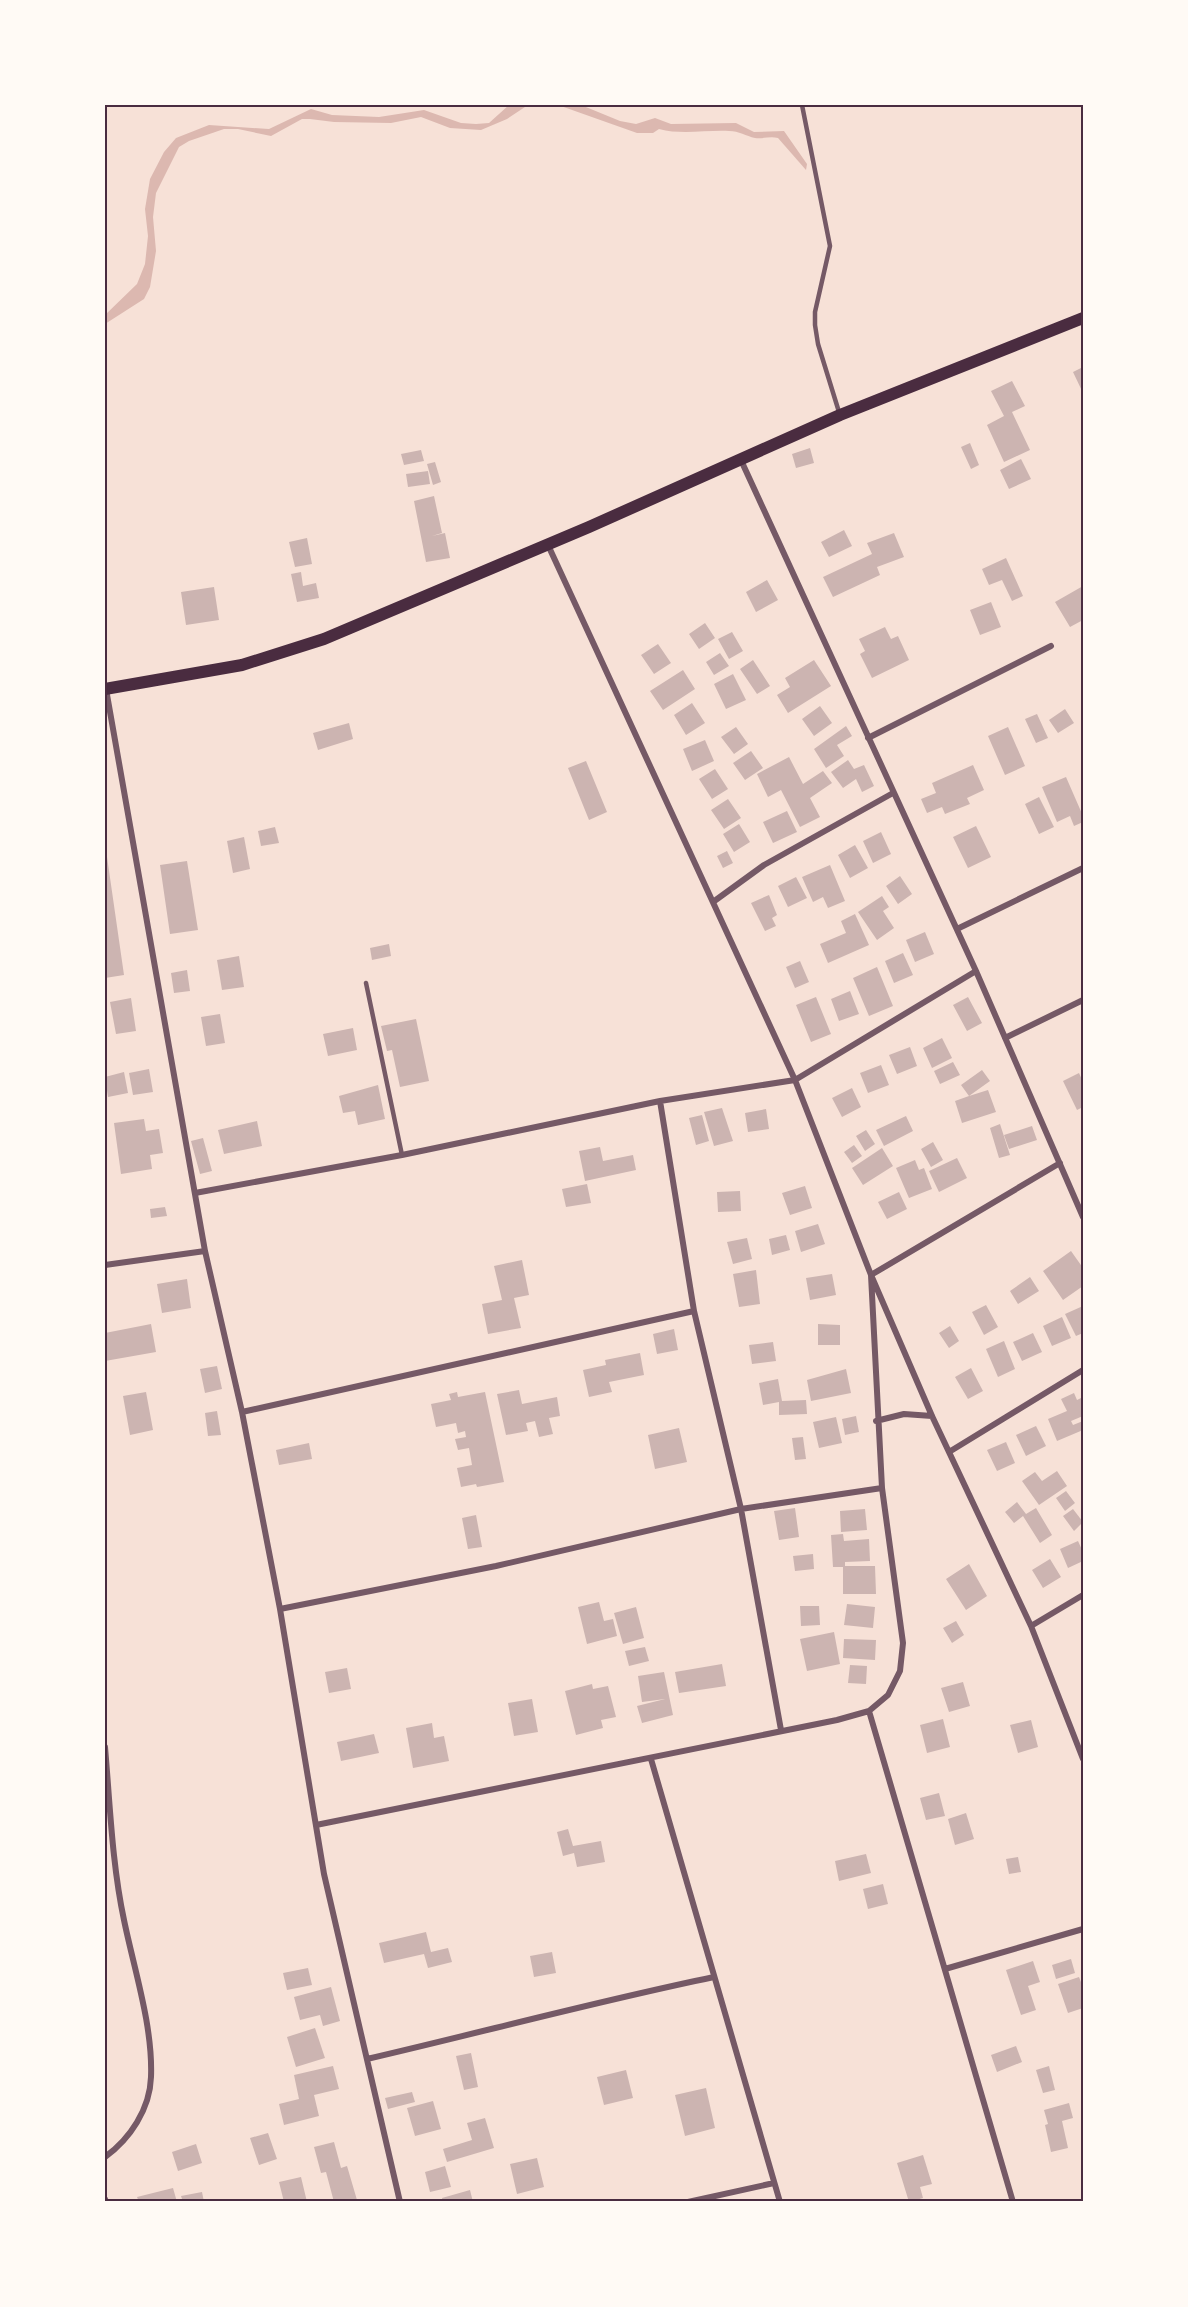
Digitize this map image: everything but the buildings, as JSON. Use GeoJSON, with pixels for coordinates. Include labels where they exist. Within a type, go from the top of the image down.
{"type":"FeatureCollection","features":[{"type":"Feature","properties":{"kind":"main road"},"geometry":{"type":"LineString","coordinates":[[105,688],[242,664],[324,639],[548,545],[840,415],[1083,318]]}},
{"type":"Feature","properties":{"kind":"street"},"geometry":{"type":"LineString","coordinates":[[740,459],[976,970],[1083,1217]]}},
{"type":"Feature","properties":{"kind":"street"},"geometry":{"type":"LineString","coordinates":[[548,545],[795,1080],[871,1275],[932,1416],[1031,1626],[1083,1759]]}},
{"type":"Feature","properties":{"kind":"street"},"geometry":{"type":"LineString","coordinates":[[868,738],[1051,646]]}},
{"type":"Feature","properties":{"kind":"street"},"geometry":{"type":"LineString","coordinates":[[105,688],[205,1251],[242,1412],[280,1609],[324,1874],[400,2202]]}},
{"type":"Feature","properties":{"kind":"street"},"geometry":{"type":"LineString","coordinates":[[713,902],[764,865],[893,793]]}},
{"type":"Feature","properties":{"kind":"street"},"geometry":{"type":"LineString","coordinates":[[957,929],[1083,868]]}},
{"type":"Feature","properties":{"kind":"street"},"geometry":{"type":"LineString","coordinates":[[195,1193],[402,1155],[660,1101],[795,1080],[976,970]]}},
{"type":"Feature","properties":{"kind":"street"},"geometry":{"type":"LineString","coordinates":[[1005,1038],[1083,1000]]}},
{"type":"Feature","properties":{"kind":"street"},"geometry":{"type":"LineString","coordinates":[[660,1101],[694,1311],[741,1509],[781,1730]]}},
{"type":"Feature","properties":{"kind":"street"},"geometry":{"type":"LineString","coordinates":[[871,1275],[1060,1163]]}},
{"type":"Feature","properties":{"kind":"street"},"geometry":{"type":"LineString","coordinates":[[105,1264],[205,1251]]}},
{"type":"Feature","properties":{"kind":"street"},"geometry":{"type":"LineString","coordinates":[[316,1825],[651,1759],[869,1712],[888,1695],[900,1671],[903,1643],[882,1488],[876,1421],[871,1275]]}},
{"type":"Feature","properties":{"kind":"street"},"geometry":{"type":"LineString","coordinates":[[242,1412],[694,1311]]}},
{"type":"Feature","properties":{"kind":"street"},"geometry":{"type":"LineString","coordinates":[[949,1452],[1083,1370]]}},
{"type":"Feature","properties":{"kind":"street"},"geometry":{"type":"LineString","coordinates":[[876,1421],[904,1414],[932,1416]]}},
{"type":"Feature","properties":{"kind":"street"},"geometry":{"type":"LineString","coordinates":[[280,1609],[496,1566],[741,1509],[882,1488]]}},
{"type":"Feature","properties":{"kind":"street"},"geometry":{"type":"LineString","coordinates":[[1031,1626],[1083,1595]]}},
{"type":"Feature","properties":{"kind":"street"},"geometry":{"type":"LineString","coordinates":[[869,1712],[1013,2202]]}},
{"type":"Feature","properties":{"kind":"street"},"geometry":{"type":"LineString","coordinates":[[105,1747],[118,1885],[143,2000],[152,2078],[141,2117],[120,2146],[105,2157]]}},
{"type":"Feature","properties":{"kind":"street"},"geometry":{"type":"LineString","coordinates":[[651,1759],[780,2202]]}},
{"type":"Feature","properties":{"kind":"street"},"geometry":{"type":"LineString","coordinates":[[945,1969],[1083,1929]]}},
{"type":"Feature","properties":{"kind":"street"},"geometry":{"type":"LineString","coordinates":[[367,2059],[634,1994],[714,1977]]}},
{"type":"Feature","properties":{"kind":"street"},"geometry":{"type":"LineString","coordinates":[[688,2202],[774,2183]]}},
{"type":"Feature","properties":{"kind":"lane"},"geometry":{"type":"LineString","coordinates":[[802,105],[830,246],[815,312],[815,325],[818,344],[840,415]]}},
{"type":"Feature","properties":{"kind":"lane"},"geometry":{"type":"LineString","coordinates":[[366,983],[402,1155]]}},
{"type":"Feature","properties":{"kind":"shaded area"},"geometry":{"type":"Polygon","coordinates":[[[509,105],[528,105],[507,119],[481,130],[450,128],[421,117],[391,123],[302,119],[271,136],[238,129],[224,129],[189,141],[179,147],[156,193],[153,217],[156,251],[150,287],[144,299],[105,324],[105,315],[137,284],[145,264],[148,236],[145,209],[150,179],[164,152],[176,138],[209,125],[269,129],[311,109],[332,115],[379,117],[424,110],[461,123],[489,123],[509,105]]]}},
{"type":"Feature","properties":{"kind":"shaded area"},"geometry":{"type":"Polygon","coordinates":[[[558,105],[581,105],[620,121],[636,124],[655,118],[671,124],[736,123],[754,132],[784,131],[807,164],[806,170],[778,138],[755,138],[729,131],[684,132],[659,129],[653,133],[637,133],[558,105]]]}}]}
